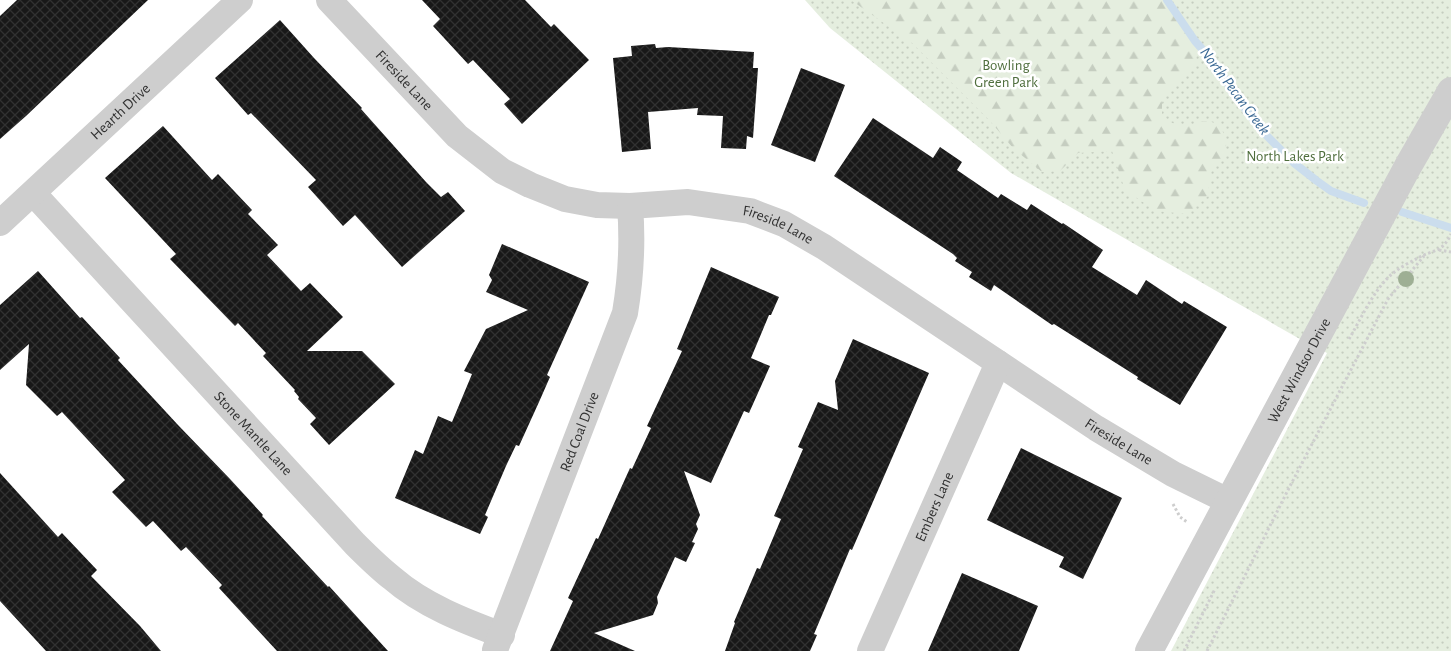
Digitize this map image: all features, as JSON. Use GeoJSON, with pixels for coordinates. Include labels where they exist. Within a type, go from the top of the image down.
{"type":"FeatureCollection","features":[{"type":"Feature","properties":{"kind":"street","name":"Hearth Drive"},"geometry":{"type":"LineString","coordinates":[[0,223],[240,0]]}},
{"type":"Feature","properties":{"kind":"street","name":"Fireside Lane"},"geometry":{"type":"LineString","coordinates":[[329,0],[457,136],[502,171],[530,186],[565,199],[597,204],[630,206],[688,202],[750,212],[784,224],[824,247],[1134,451],[1173,474],[1228,501]]}},
{"type":"Feature","properties":{"kind":"street","name":"West Windsor Drive"},"geometry":{"type":"LineString","coordinates":[[1149,651],[1407,168],[1451,91]]}},
{"type":"Feature","properties":{"kind":"street","name":"Stone Mantle Lane"},"geometry":{"type":"LineString","coordinates":[[33,194],[375,564],[393,580],[415,595],[465,622],[498,643]]}},
{"type":"Feature","properties":{"kind":"street","name":"Red Coal Drive"},"geometry":{"type":"LineString","coordinates":[[498,643],[626,313],[631,280],[630,206]]}},
{"type":"Feature","properties":{"kind":"street","name":"Embers Lane"},"geometry":{"type":"LineString","coordinates":[[870,651],[998,363]]}},
{"type":"Feature","properties":{"kind":"path"},"geometry":{"type":"LineString","coordinates":[[1346,344],[1380,287],[1392,274],[1439,250],[1451,234]]}},
{"type":"Feature","properties":{"kind":"path"},"geometry":{"type":"LineString","coordinates":[[1439,250],[1451,252]]}},
{"type":"Feature","properties":{"kind":"path"},"geometry":{"type":"LineString","coordinates":[[1207,651],[1289,488],[1388,299],[1424,256]]}},
{"type":"Feature","properties":{"kind":"path"},"geometry":{"type":"LineString","coordinates":[[1184,651],[1218,584]]}},
{"type":"Feature","properties":{"kind":"green space","name":"North Lakes Park"},"geometry":{"type":"Polygon","coordinates":[[[805,0],[1451,0],[1451,651],[1171,651],[1327,353],[1011,173],[830,28],[805,0]]]}},
{"type":"Feature","properties":{"kind":"green space","name":"Bowling Green Park"},"geometry":{"type":"Polygon","coordinates":[[[851,0],[1167,0],[1187,27],[1195,42],[1197,54],[1195,64],[1190,71],[1165,95],[1162,103],[1162,115],[1179,126],[1209,121],[1218,125],[1225,137],[1225,151],[1211,173],[1208,196],[1187,214],[1156,211],[1125,190],[1112,151],[1078,153],[1060,171],[1042,172],[1013,148],[990,121],[912,43],[851,0]]]}},
{"type":"Feature","properties":{"kind":"building"},"geometry":{"type":"Polygon","coordinates":[[[17,0],[148,0],[0,139],[0,16],[17,0]]]}},
{"type":"Feature","properties":{"kind":"building"},"geometry":{"type":"Polygon","coordinates":[[[422,0],[525,0],[551,27],[554,24],[589,60],[522,124],[504,104],[510,99],[473,60],[468,64],[433,26],[440,19],[422,0]]]}},
{"type":"Feature","properties":{"kind":"building"},"geometry":{"type":"Polygon","coordinates":[[[280,20],[362,108],[426,182],[441,197],[448,192],[465,211],[402,267],[355,215],[343,226],[308,187],[316,180],[251,113],[248,115],[215,78],[280,20]]]}},
{"type":"Feature","properties":{"kind":"building"},"geometry":{"type":"Polygon","coordinates":[[[655,44],[656,48],[754,52],[753,68],[758,68],[753,138],[747,136],[746,149],[721,148],[723,116],[697,115],[698,108],[648,112],[651,149],[622,152],[613,58],[632,56],[631,46],[655,44]]]}},
{"type":"Feature","properties":{"kind":"building"},"geometry":{"type":"Polygon","coordinates":[[[801,68],[845,85],[815,162],[771,145],[801,68]]]}},
{"type":"Feature","properties":{"kind":"building"},"geometry":{"type":"Polygon","coordinates":[[[873,118],[933,158],[940,147],[962,162],[957,170],[998,198],[1001,194],[1027,210],[1031,204],[1063,223],[1103,250],[1092,267],[1137,295],[1146,280],[1182,304],[1184,301],[1227,327],[1180,405],[1054,324],[1052,325],[994,285],[991,291],[969,277],[972,272],[955,261],[957,258],[953,254],[834,176],[873,118]]]}},
{"type":"Feature","properties":{"kind":"building"},"geometry":{"type":"Polygon","coordinates":[[[163,126],[212,180],[218,174],[252,210],[248,214],[278,245],[267,255],[301,291],[310,283],[343,317],[307,351],[362,351],[395,384],[329,445],[310,424],[316,418],[298,399],[299,397],[295,390],[263,356],[266,353],[238,323],[235,326],[170,259],[176,254],[105,178],[163,126]]]}},
{"type":"Feature","properties":{"kind":"building"},"geometry":{"type":"Polygon","coordinates":[[[502,244],[589,282],[547,375],[550,377],[539,402],[519,446],[516,445],[506,466],[485,515],[488,517],[480,534],[395,498],[415,450],[423,454],[438,416],[452,422],[472,374],[464,371],[486,329],[528,310],[486,292],[492,280],[489,275],[502,244]]]}},
{"type":"Feature","properties":{"kind":"building"},"geometry":{"type":"Polygon","coordinates":[[[711,267],[779,297],[771,315],[769,315],[751,358],[770,366],[749,413],[744,411],[711,483],[684,471],[700,515],[696,524],[698,529],[692,542],[695,543],[686,562],[675,557],[657,597],[658,603],[653,615],[594,633],[635,651],[550,651],[573,601],[568,598],[651,428],[647,426],[682,351],[677,349],[711,267]]]}},
{"type":"Feature","properties":{"kind":"building"},"geometry":{"type":"Polygon","coordinates":[[[38,271],[388,651],[277,651],[219,588],[222,585],[186,547],[181,551],[153,521],[146,527],[112,492],[125,480],[62,412],[57,416],[26,385],[29,344],[0,370],[0,305],[38,271]]]}},
{"type":"Feature","properties":{"kind":"building"},"geometry":{"type":"Polygon","coordinates":[[[853,339],[929,373],[852,550],[850,549],[814,634],[817,635],[810,651],[725,651],[734,622],[757,568],[760,569],[781,519],[774,516],[803,449],[798,447],[818,402],[838,410],[835,381],[853,339]]]}},
{"type":"Feature","properties":{"kind":"building"},"geometry":{"type":"Polygon","coordinates":[[[1021,448],[1122,498],[1083,579],[1059,567],[1064,557],[987,520],[1021,448]]]}},
{"type":"Feature","properties":{"kind":"building"},"geometry":{"type":"Polygon","coordinates":[[[0,473],[58,537],[62,533],[97,570],[91,576],[140,626],[161,651],[46,651],[0,601],[0,473]]]}},
{"type":"Feature","properties":{"kind":"building"},"geometry":{"type":"Polygon","coordinates":[[[962,573],[1038,606],[1019,651],[928,651],[962,573]]]}},
{"type":"Feature","properties":{"kind":"waterway","name":"North Pecan Creek"},"geometry":{"type":"LineString","coordinates":[[1167,0],[1195,41],[1219,68],[1232,92],[1264,133],[1294,163],[1331,191],[1364,203]]}},
{"type":"Feature","properties":{"kind":"waterway","name":"North Pecan Creek"},"geometry":{"type":"LineString","coordinates":[[1402,212],[1451,228]]}}]}
